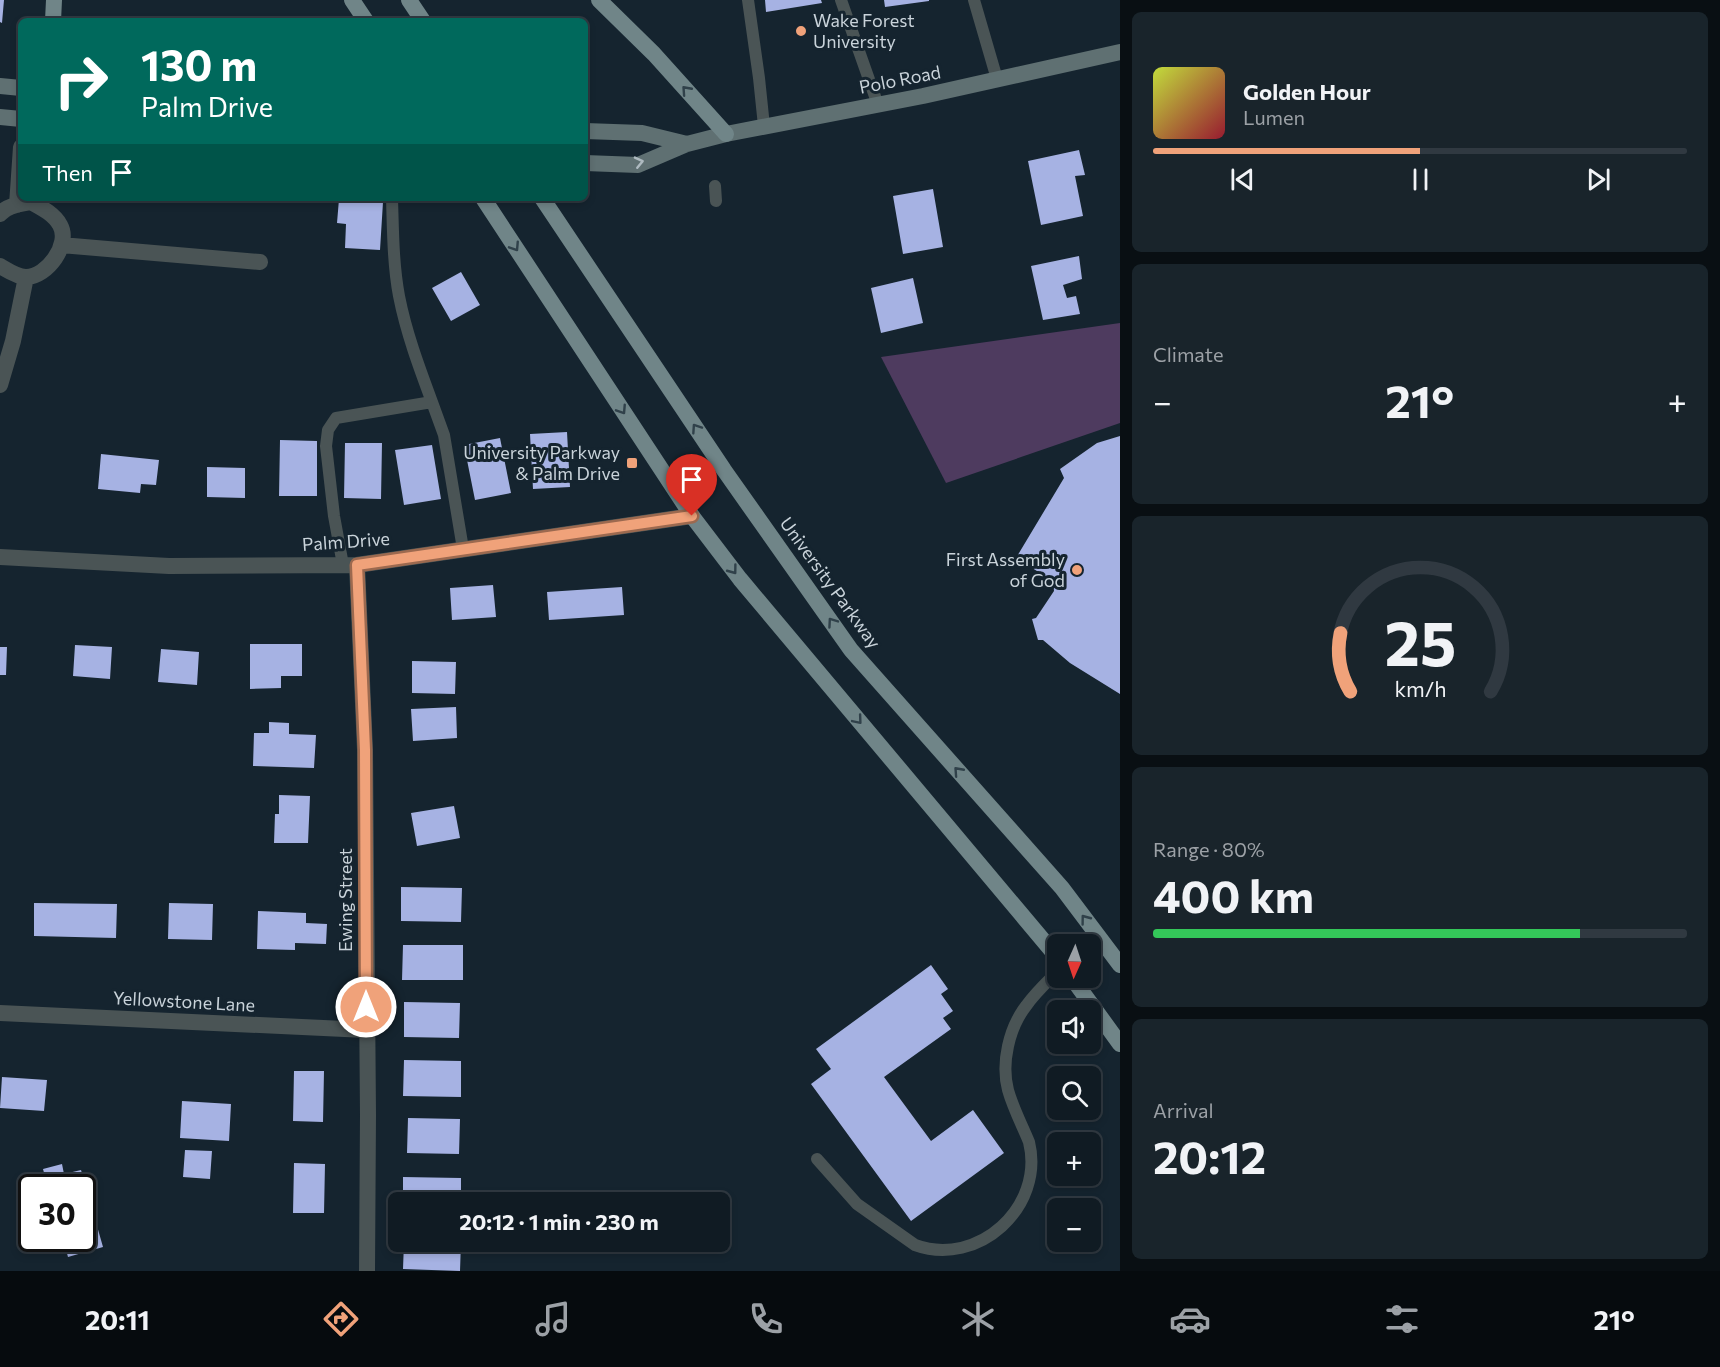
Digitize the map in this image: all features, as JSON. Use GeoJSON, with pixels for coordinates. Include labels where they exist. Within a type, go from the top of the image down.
{"type":"FeatureCollection","features":[{"type":"Feature","properties":{"kind":"main road"},"geometry":{"type":"LineString","coordinates":[[53,18],[54,0]]}},
{"type":"Feature","properties":{"kind":"main road"},"geometry":{"type":"LineString","coordinates":[[352,0],[364,18]]}},
{"type":"Feature","properties":{"kind":"main road"},"geometry":{"type":"LineString","coordinates":[[410,0],[421,18]]}},
{"type":"Feature","properties":{"kind":"main road"},"geometry":{"type":"LineString","coordinates":[[599,0],[654,54],[726,134]]}},
{"type":"Feature","properties":{"kind":"main road","name":"Polo Road"},"geometry":{"type":"LineString","coordinates":[[588,163],[638,165],[687,144],[726,134],[878,105],[1120,51]]}},
{"type":"Feature","properties":{"kind":"main road"},"geometry":{"type":"LineString","coordinates":[[0,86],[18,88]]}},
{"type":"Feature","properties":{"kind":"main road"},"geometry":{"type":"LineString","coordinates":[[0,117],[18,119]]}},
{"type":"Feature","properties":{"kind":"main road","name":"Polo Road"},"geometry":{"type":"LineString","coordinates":[[588,132],[642,133],[687,144]]}},
{"type":"Feature","properties":{"kind":"main road"},"geometry":{"type":"LineString","coordinates":[[485,201],[692,516],[740,579],[1047,945]]}},
{"type":"Feature","properties":{"kind":"main road","name":"University Parkway"},"geometry":{"type":"LineString","coordinates":[[544,201],[724,470],[851,650],[1062,888],[1120,965]]}},
{"type":"Feature","properties":{"kind":"main road"},"geometry":{"type":"LineString","coordinates":[[1079,988],[1120,1044]]}},
{"type":"Feature","properties":{"kind":"street"},"geometry":{"type":"LineString","coordinates":[[17,205],[18,190]]}},
{"type":"Feature","properties":{"kind":"street"},"geometry":{"type":"LineString","coordinates":[[0,214],[3,210],[17,205],[31,202],[45,204],[62,228],[61,245],[54,260],[45,270],[26,277],[0,266]]}},
{"type":"Feature","properties":{"kind":"street"},"geometry":{"type":"LineString","coordinates":[[61,245],[260,262]]}},
{"type":"Feature","properties":{"kind":"street"},"geometry":{"type":"LineString","coordinates":[[0,385],[13,341],[26,277]]}},
{"type":"Feature","properties":{"kind":"street","name":"Palm Drive"},"geometry":{"type":"LineString","coordinates":[[0,557],[169,566],[350,565],[692,516]]}},
{"type":"Feature","properties":{"kind":"street","name":"Ewing Street"},"geometry":{"type":"LineString","coordinates":[[350,565],[365,750],[367,1271]]}},
{"type":"Feature","properties":{"kind":"street","name":"Yellowstone Lane"},"geometry":{"type":"LineString","coordinates":[[0,1013],[366,1030]]}},
{"type":"Feature","properties":{"kind":"lane"},"geometry":{"type":"LineString","coordinates":[[748,0],[764,126]]}},
{"type":"Feature","properties":{"kind":"lane"},"geometry":{"type":"LineString","coordinates":[[842,0],[878,105]]}},
{"type":"Feature","properties":{"kind":"lane"},"geometry":{"type":"LineString","coordinates":[[974,0],[997,79]]}},
{"type":"Feature","properties":{"kind":"lane"},"geometry":{"type":"LineString","coordinates":[[716,186],[716,201]]}},
{"type":"Feature","properties":{"kind":"lane"},"geometry":{"type":"LineString","coordinates":[[392,201],[394,256],[399,294],[411,343],[444,435],[463,549]]}},
{"type":"Feature","properties":{"kind":"lane"},"geometry":{"type":"LineString","coordinates":[[350,565],[334,516],[326,446],[328,430],[336,418],[432,402]]}},
{"type":"Feature","properties":{"kind":"lane"},"geometry":{"type":"LineString","coordinates":[[818,1159],[856,1204],[915,1245],[937,1250],[964,1248],[996,1232],[1018,1206],[1032,1172],[1029,1142],[1007,1088],[1006,1057],[1013,1029],[1025,1007],[1047,983]]}},
{"type":"Feature","properties":{"kind":"shaded area"},"geometry":{"type":"Polygon","coordinates":[[[1120,323],[1120,423],[946,483],[881,357],[1120,323]]]}},
{"type":"Feature","properties":{"kind":"building"},"geometry":{"type":"Polygon","coordinates":[[[0,0],[4,0],[2,23],[0,22],[0,0]]]}},
{"type":"Feature","properties":{"kind":"building"},"geometry":{"type":"Polygon","coordinates":[[[765,0],[821,0],[822,3],[766,12],[765,0]]]}},
{"type":"Feature","properties":{"kind":"building"},"geometry":{"type":"Polygon","coordinates":[[[884,0],[929,0],[929,1],[885,7],[884,0]]]}},
{"type":"Feature","properties":{"kind":"building"},"geometry":{"type":"Polygon","coordinates":[[[1079,150],[1085,175],[1075,176],[1083,216],[1041,225],[1028,161],[1079,150]]]}},
{"type":"Feature","properties":{"kind":"building"},"geometry":{"type":"Polygon","coordinates":[[[933,189],[943,247],[903,254],[893,196],[933,189]]]}},
{"type":"Feature","properties":{"kind":"building"},"geometry":{"type":"Polygon","coordinates":[[[339,201],[383,202],[380,250],[345,248],[346,224],[337,223],[339,201]]]}},
{"type":"Feature","properties":{"kind":"building"},"geometry":{"type":"Polygon","coordinates":[[[1079,256],[1082,279],[1063,285],[1067,298],[1076,296],[1080,314],[1043,320],[1031,266],[1079,256]]]}},
{"type":"Feature","properties":{"kind":"building"},"geometry":{"type":"Polygon","coordinates":[[[461,272],[480,305],[451,321],[432,288],[461,272]]]}},
{"type":"Feature","properties":{"kind":"building"},"geometry":{"type":"Polygon","coordinates":[[[913,278],[923,323],[881,333],[871,288],[913,278]]]}},
{"type":"Feature","properties":{"kind":"building"},"geometry":{"type":"Polygon","coordinates":[[[567,432],[570,487],[533,489],[530,434],[567,432]]]}},
{"type":"Feature","properties":{"kind":"building","name":"First Assembly of God"},"geometry":{"type":"Polygon","coordinates":[[[1120,436],[1120,694],[1070,663],[1043,640],[1038,640],[1032,619],[1036,618],[1054,591],[1053,581],[1016,558],[1064,478],[1060,469],[1097,443],[1120,436]]]}},
{"type":"Feature","properties":{"kind":"building"},"geometry":{"type":"Polygon","coordinates":[[[500,438],[511,493],[475,500],[464,445],[500,438]]]}},
{"type":"Feature","properties":{"kind":"building"},"geometry":{"type":"Polygon","coordinates":[[[280,440],[317,441],[317,496],[279,496],[280,440]]]}},
{"type":"Feature","properties":{"kind":"building"},"geometry":{"type":"Polygon","coordinates":[[[345,443],[382,443],[381,499],[344,498],[345,443]]]}},
{"type":"Feature","properties":{"kind":"building"},"geometry":{"type":"Polygon","coordinates":[[[432,445],[441,499],[404,505],[395,450],[432,445]]]}},
{"type":"Feature","properties":{"kind":"building"},"geometry":{"type":"Polygon","coordinates":[[[101,454],[159,460],[156,485],[141,484],[140,493],[98,489],[101,454]]]}},
{"type":"Feature","properties":{"kind":"building"},"geometry":{"type":"Polygon","coordinates":[[[207,467],[245,468],[245,498],[207,497],[207,467]]]}},
{"type":"Feature","properties":{"kind":"building"},"geometry":{"type":"Polygon","coordinates":[[[493,585],[496,617],[452,620],[450,588],[493,585]]]}},
{"type":"Feature","properties":{"kind":"building"},"geometry":{"type":"Polygon","coordinates":[[[622,587],[624,615],[549,620],[547,592],[622,587]]]}},
{"type":"Feature","properties":{"kind":"building"},"geometry":{"type":"Polygon","coordinates":[[[250,644],[302,644],[302,676],[281,676],[281,688],[250,689],[250,644]]]}},
{"type":"Feature","properties":{"kind":"building"},"geometry":{"type":"Polygon","coordinates":[[[75,645],[112,647],[110,679],[73,676],[75,645]]]}},
{"type":"Feature","properties":{"kind":"building"},"geometry":{"type":"Polygon","coordinates":[[[0,647],[7,647],[6,675],[0,675],[0,647]]]}},
{"type":"Feature","properties":{"kind":"building"},"geometry":{"type":"Polygon","coordinates":[[[161,649],[199,652],[197,685],[158,682],[161,649]]]}},
{"type":"Feature","properties":{"kind":"building"},"geometry":{"type":"Polygon","coordinates":[[[412,661],[456,662],[455,694],[412,693],[412,661]]]}},
{"type":"Feature","properties":{"kind":"building"},"geometry":{"type":"Polygon","coordinates":[[[456,707],[457,738],[413,741],[411,709],[456,707]]]}},
{"type":"Feature","properties":{"kind":"building"},"geometry":{"type":"Polygon","coordinates":[[[269,722],[289,723],[289,734],[316,735],[314,768],[253,766],[254,733],[269,733],[269,722]]]}},
{"type":"Feature","properties":{"kind":"building"},"geometry":{"type":"Polygon","coordinates":[[[279,795],[310,796],[308,843],[274,843],[275,814],[279,814],[279,795]]]}},
{"type":"Feature","properties":{"kind":"building"},"geometry":{"type":"Polygon","coordinates":[[[454,806],[460,838],[417,846],[411,813],[454,806]]]}},
{"type":"Feature","properties":{"kind":"building"},"geometry":{"type":"Polygon","coordinates":[[[401,887],[462,888],[461,922],[401,921],[401,887]]]}},
{"type":"Feature","properties":{"kind":"building"},"geometry":{"type":"Polygon","coordinates":[[[34,903],[117,904],[116,938],[34,936],[34,903]]]}},
{"type":"Feature","properties":{"kind":"building"},"geometry":{"type":"Polygon","coordinates":[[[169,903],[213,904],[212,940],[168,939],[169,903]]]}},
{"type":"Feature","properties":{"kind":"building"},"geometry":{"type":"Polygon","coordinates":[[[258,911],[306,913],[306,923],[327,924],[326,944],[295,943],[295,950],[257,949],[258,911]]]}},
{"type":"Feature","properties":{"kind":"building"},"geometry":{"type":"Polygon","coordinates":[[[403,945],[463,945],[463,980],[402,980],[403,945]]]}},
{"type":"Feature","properties":{"kind":"building"},"geometry":{"type":"Polygon","coordinates":[[[931,965],[948,989],[941,994],[953,1011],[943,1018],[951,1029],[884,1077],[931,1141],[973,1110],[1004,1153],[911,1221],[811,1084],[831,1069],[816,1049],[931,965]]]}},
{"type":"Feature","properties":{"kind":"building"},"geometry":{"type":"Polygon","coordinates":[[[404,1002],[460,1003],[459,1038],[404,1037],[404,1002]]]}},
{"type":"Feature","properties":{"kind":"building"},"geometry":{"type":"Polygon","coordinates":[[[404,1060],[461,1061],[461,1097],[403,1096],[404,1060]]]}},
{"type":"Feature","properties":{"kind":"building"},"geometry":{"type":"Polygon","coordinates":[[[294,1071],[324,1071],[323,1122],[293,1121],[294,1071]]]}},
{"type":"Feature","properties":{"kind":"building"},"geometry":{"type":"Polygon","coordinates":[[[2,1077],[47,1080],[44,1111],[0,1108],[2,1077]]]}},
{"type":"Feature","properties":{"kind":"building"},"geometry":{"type":"Polygon","coordinates":[[[182,1101],[231,1104],[229,1141],[180,1138],[182,1101]]]}},
{"type":"Feature","properties":{"kind":"building"},"geometry":{"type":"Polygon","coordinates":[[[408,1118],[460,1119],[459,1154],[407,1153],[408,1118]]]}},
{"type":"Feature","properties":{"kind":"building"},"geometry":{"type":"Polygon","coordinates":[[[185,1150],[212,1151],[210,1179],[183,1177],[185,1150]]]}},
{"type":"Feature","properties":{"kind":"building"},"geometry":{"type":"Polygon","coordinates":[[[294,1163],[325,1164],[324,1213],[293,1213],[294,1163]]]}},
{"type":"Feature","properties":{"kind":"building"},"geometry":{"type":"Polygon","coordinates":[[[62,1164],[64,1174],[44,1174],[43,1169],[62,1164]]]}},
{"type":"Feature","properties":{"kind":"building"},"geometry":{"type":"Polygon","coordinates":[[[81,1170],[82,1174],[64,1174],[81,1170]]]}},
{"type":"Feature","properties":{"kind":"building"},"geometry":{"type":"Polygon","coordinates":[[[403,1177],[461,1178],[461,1192],[403,1192],[403,1177]]]}},
{"type":"Feature","properties":{"kind":"building"},"geometry":{"type":"Polygon","coordinates":[[[96,1222],[103,1247],[96,1249],[96,1222]]]}},
{"type":"Feature","properties":{"kind":"building"},"geometry":{"type":"Polygon","coordinates":[[[67,1252],[86,1252],[68,1257],[67,1252]]]}},
{"type":"Feature","properties":{"kind":"building"},"geometry":{"type":"Polygon","coordinates":[[[404,1252],[461,1252],[460,1271],[403,1269],[404,1252]]]}},
{"type":"Feature","properties":{"kind":"place","name":"Wake Forest University"},"geometry":{"type":"Point","coordinates":[801,31]}},
{"type":"Feature","properties":{"kind":"place","name":"University Parkway & Palm Drive"},"geometry":{"type":"Point","coordinates":[632,463]}},
{"type":"Feature","properties":{"kind":"place","name":"First Assembly of God"},"geometry":{"type":"Point","coordinates":[1077,570]}},
{"type":"Feature","properties":{"kind":"route"},"geometry":{"type":"LineString","coordinates":[[366,1007],[365,750],[357,565],[692,516]]}}]}
